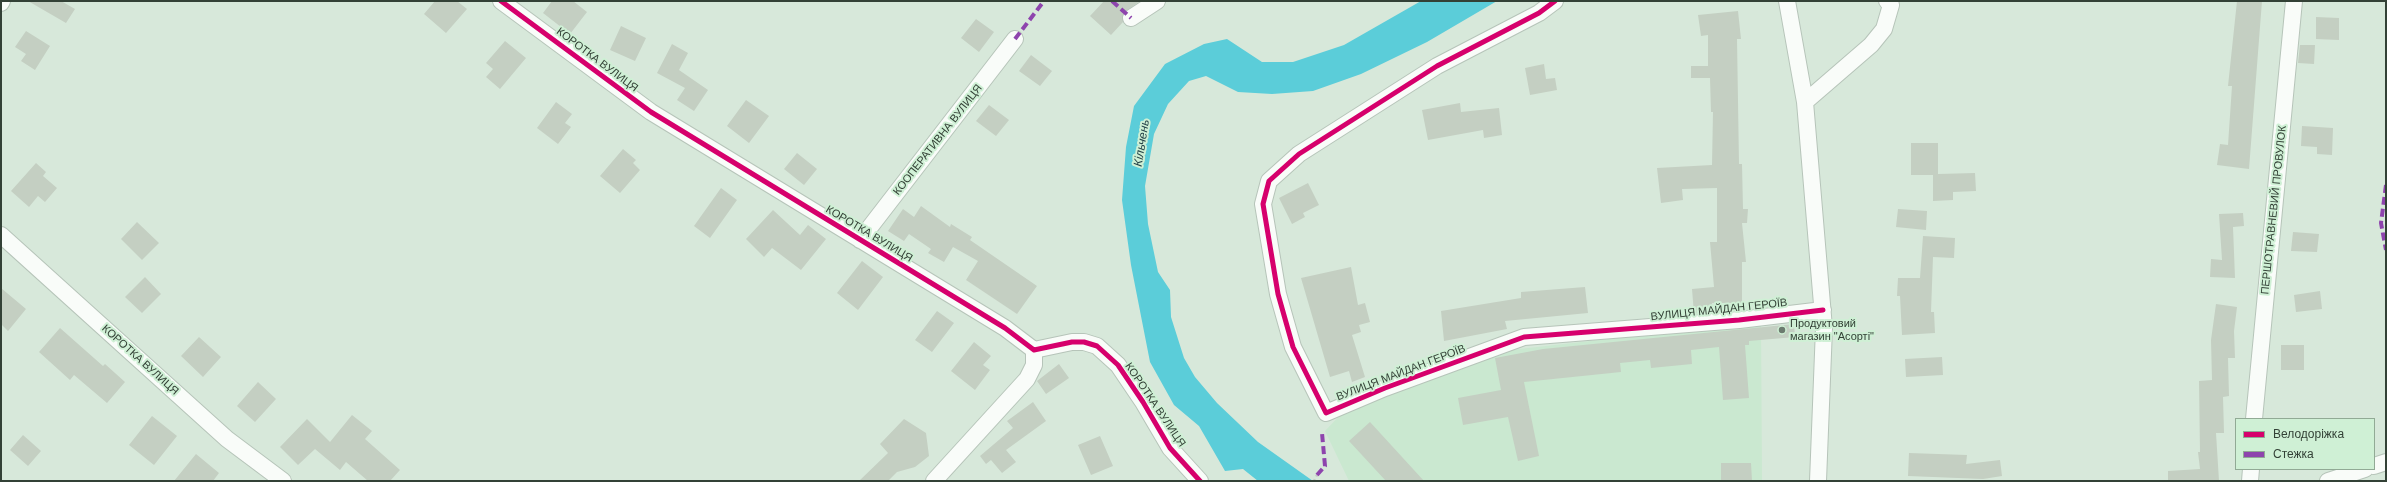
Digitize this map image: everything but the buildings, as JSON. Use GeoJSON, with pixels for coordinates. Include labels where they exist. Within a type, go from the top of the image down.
{"type":"FeatureCollection","features":[{"type":"Feature","properties":{"kind":"street","name":"КОРОТКА ВУЛИЦЯ"},"geometry":{"type":"LineString","coordinates":[[501,1],[651,112],[1006,328],[1034,350],[1072,342],[1084,342],[1096,346],[1118,365],[1143,402],[1170,448],[1200,481]]}},
{"type":"Feature","properties":{"kind":"street"},"geometry":{"type":"LineString","coordinates":[[1130,18],[1157,1]]}},
{"type":"Feature","properties":{"kind":"street","name":"ВУЛИЦЯ МАЙДАН ГЕРОЇВ"},"geometry":{"type":"LineString","coordinates":[[1555,1],[1539,13],[1438,66],[1299,154],[1269,181],[1263,204],[1278,294],[1293,347],[1326,413],[1385,388],[1524,337],[1739,320],[1823,310]]}},
{"type":"Feature","properties":{"kind":"street"},"geometry":{"type":"LineString","coordinates":[[1787,1],[1805,102],[1823,310],[1824,328],[1818,481]]}},
{"type":"Feature","properties":{"kind":"street"},"geometry":{"type":"LineString","coordinates":[[1805,102],[1871,45],[1884,30],[1891,5],[1887,1]]}},
{"type":"Feature","properties":{"kind":"street","name":"ПЕРШОТРАВНЕВИЙ ПРОВУЛОК"},"geometry":{"type":"LineString","coordinates":[[2254,418],[2294,1]]}},
{"type":"Feature","properties":{"kind":"street","name":"КООПЕРАТИВНА ВУЛИЦЯ"},"geometry":{"type":"LineString","coordinates":[[860,240],[1015,39]]}},
{"type":"Feature","properties":{"kind":"street","name":"КОРОТКА ВУЛИЦЯ"},"geometry":{"type":"LineString","coordinates":[[1,235],[227,439],[283,481]]}},
{"type":"Feature","properties":{"kind":"street"},"geometry":{"type":"LineString","coordinates":[[934,481],[1027,379],[1034,365],[1034,350]]}},
{"type":"Feature","properties":{"kind":"street"},"geometry":{"type":"LineString","coordinates":[[2375,466],[2386,462]]}},
{"type":"Feature","properties":{"kind":"street"},"geometry":{"type":"LineString","coordinates":[[2250,481],[2251,470]]}},
{"type":"Feature","properties":{"kind":"street"},"geometry":{"type":"LineString","coordinates":[[2328,481],[2362,470]]}},
{"type":"Feature","properties":{"kind":"path"},"geometry":{"type":"LineString","coordinates":[[1314,481],[1318,476]]}},
{"type":"Feature","properties":{"kind":"shaded area"},"geometry":{"type":"Polygon","coordinates":[[[1761,322],[1762,481],[1349,481],[1325,431],[1345,410],[1510,350],[1761,322]]]}},
{"type":"Feature","properties":{"kind":"water","name":"Кільчень"},"geometry":{"type":"Polygon","coordinates":[[[1421,1],[1497,1],[1427,42],[1361,74],[1313,91],[1272,94],[1238,92],[1206,76],[1189,81],[1168,104],[1154,134],[1145,186],[1148,224],[1158,272],[1170,290],[1171,317],[1184,358],[1195,377],[1217,403],[1258,442],[1313,481],[1258,481],[1243,469],[1225,471],[1199,426],[1174,405],[1150,362],[1131,265],[1122,200],[1126,147],[1134,106],[1165,64],[1204,44],[1227,39],[1262,62],[1293,62],[1344,45],[1421,1]]]}},
{"type":"Feature","properties":{"kind":"marked path"},"geometry":{"type":"LineString","coordinates":[[1015,39],[1044,1]]}},
{"type":"Feature","properties":{"kind":"marked path"},"geometry":{"type":"LineString","coordinates":[[1112,1],[1131,18]]}},
{"type":"Feature","properties":{"kind":"marked path"},"geometry":{"type":"LineString","coordinates":[[2386,185],[2381,223],[2386,250]]}},
{"type":"Feature","properties":{"kind":"marked path"},"geometry":{"type":"LineString","coordinates":[[1317,475],[1325,466],[1322,433]]}},
{"type":"Feature","properties":{"kind":"cycle path"},"geometry":{"type":"LineString","coordinates":[[501,1],[651,112],[1005,328],[1034,350],[1072,342],[1084,342],[1097,346],[1118,365],[1143,402],[1170,448],[1200,481]]}},
{"type":"Feature","properties":{"kind":"cycle path"},"geometry":{"type":"LineString","coordinates":[[1555,1],[1539,13],[1437,66],[1299,154],[1269,181],[1263,204],[1278,294],[1293,347],[1326,413],[1385,388],[1524,337],[1739,320],[1823,310]]}},
{"type":"Feature","properties":{"kind":"place","name":"Продуктовий магазин \"Асорті\""},"geometry":{"type":"Point","coordinates":[1782,330]}}]}
